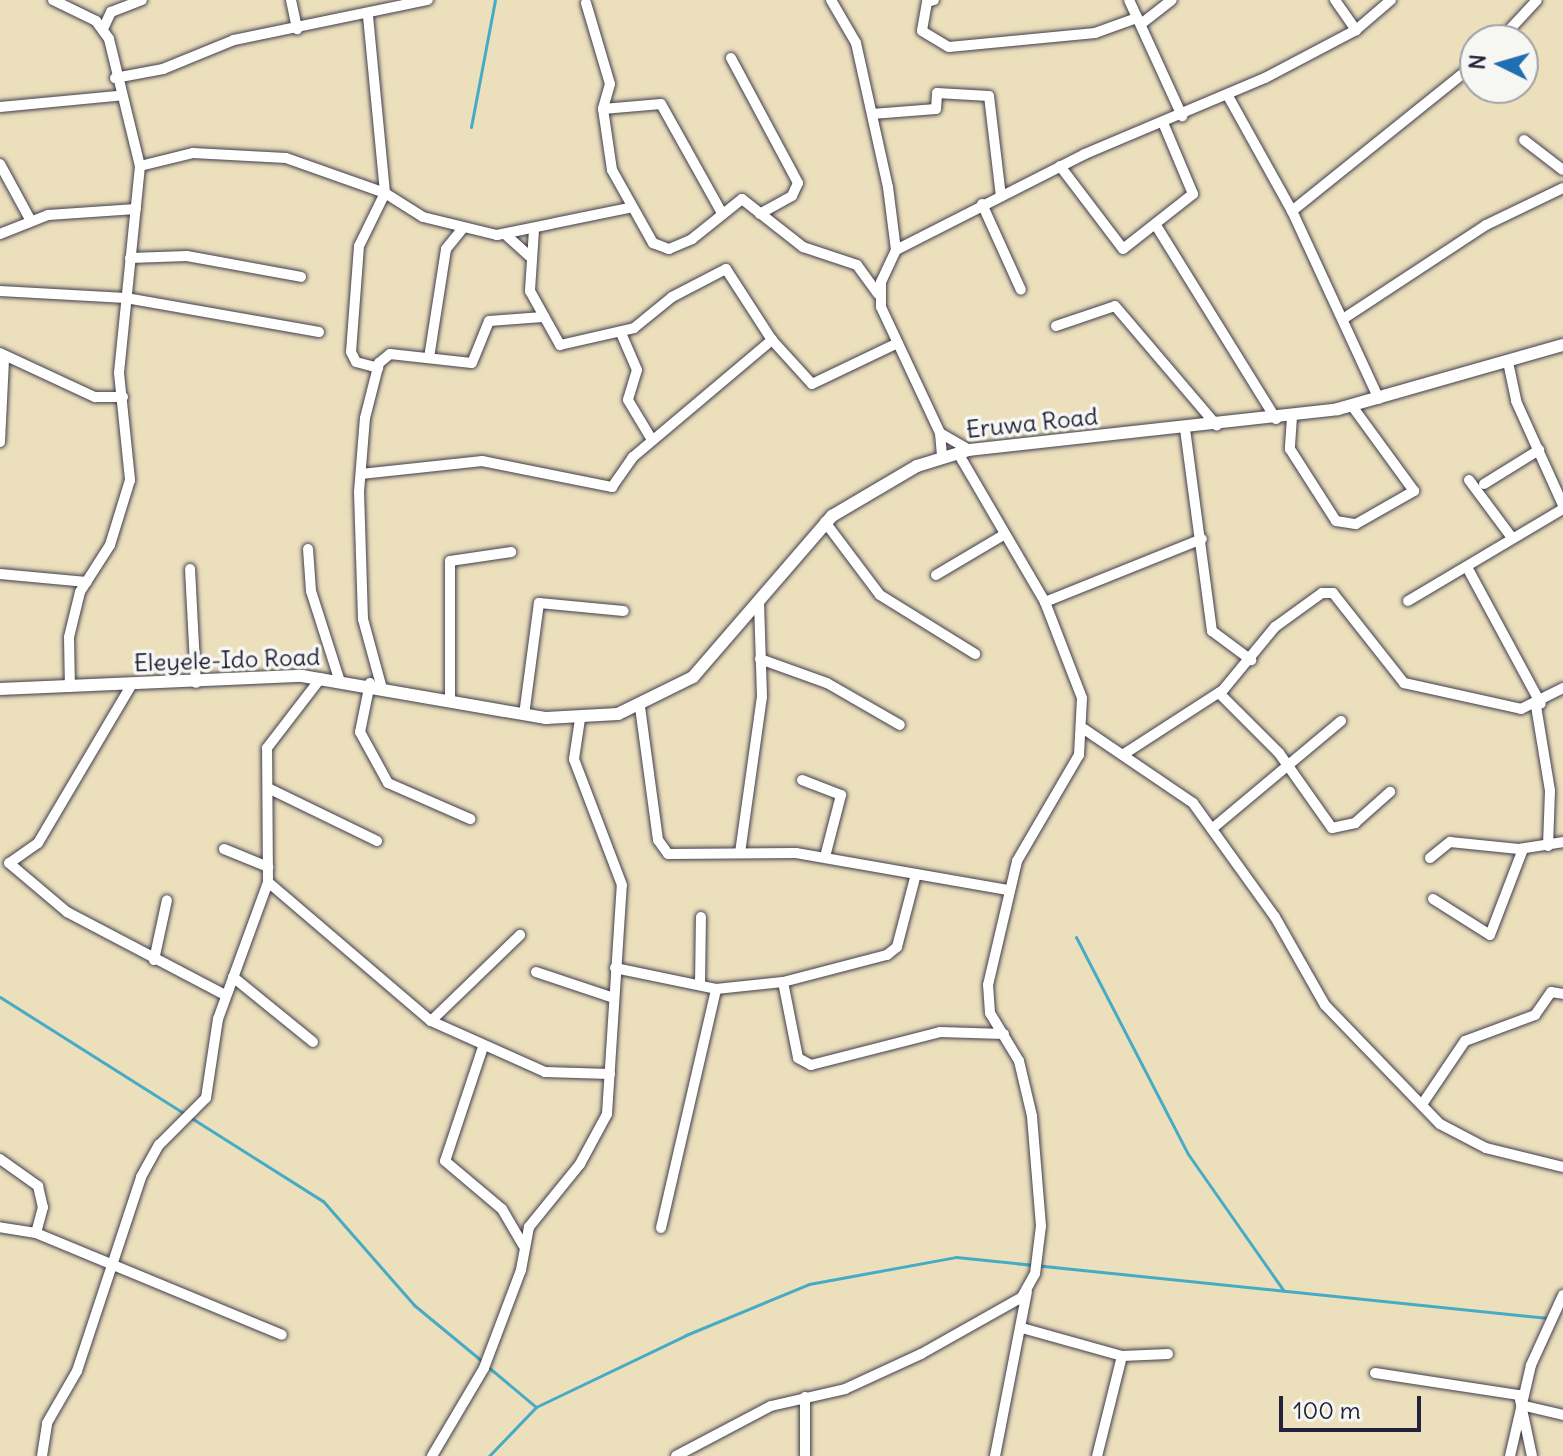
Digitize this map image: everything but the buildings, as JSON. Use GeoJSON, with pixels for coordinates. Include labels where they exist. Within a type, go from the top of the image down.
{"type":"FeatureCollection","features":[{"type":"Feature","properties":{"kind":"main road","name":"Eruwa Road"},"geometry":{"type":"LineString","coordinates":[[595,718],[640,707],[693,677],[825,522],[875,485],[942,457],[964,452],[1292,417],[1379,399],[1563,345]]}},
{"type":"Feature","properties":{"kind":"main road","name":"Eleyele-Ido Road"},"geometry":{"type":"LineString","coordinates":[[0,689],[321,678],[376,684],[524,715],[595,718]]}},
{"type":"Feature","properties":{"kind":"street"},"geometry":{"type":"LineString","coordinates":[[53,0],[103,29]]}},
{"type":"Feature","properties":{"kind":"street"},"geometry":{"type":"LineString","coordinates":[[70,687],[69,637],[87,582],[127,501],[123,397],[126,298],[140,166],[117,96],[103,29],[111,12],[142,0]]}},
{"type":"Feature","properties":{"kind":"street"},"geometry":{"type":"LineString","coordinates":[[291,0],[297,29]]}},
{"type":"Feature","properties":{"kind":"street"},"geometry":{"type":"LineString","coordinates":[[115,78],[163,69],[234,40],[368,16],[428,0]]}},
{"type":"Feature","properties":{"kind":"street"},"geometry":{"type":"LineString","coordinates":[[934,0],[927,2],[922,31],[949,47],[1095,33],[1139,21],[1172,0]]}},
{"type":"Feature","properties":{"kind":"street"},"geometry":{"type":"LineString","coordinates":[[1129,0],[1182,116]]}},
{"type":"Feature","properties":{"kind":"street"},"geometry":{"type":"LineString","coordinates":[[1335,0],[1356,30]]}},
{"type":"Feature","properties":{"kind":"street"},"geometry":{"type":"LineString","coordinates":[[896,250],[1060,166],[1228,96],[1356,30],[1391,0]]}},
{"type":"Feature","properties":{"kind":"street"},"geometry":{"type":"LineString","coordinates":[[1515,24],[1537,0]]}},
{"type":"Feature","properties":{"kind":"street"},"geometry":{"type":"LineString","coordinates":[[837,2],[856,43],[896,250],[878,294]]}},
{"type":"Feature","properties":{"kind":"street"},"geometry":{"type":"LineString","coordinates":[[586,3],[610,84],[603,109],[612,170],[629,208],[661,250],[692,239],[742,199],[803,247],[857,265],[878,294],[940,433],[942,457]]}},
{"type":"Feature","properties":{"kind":"street"},"geometry":{"type":"LineString","coordinates":[[368,16],[385,193],[359,246],[351,352],[356,362],[378,368]]}},
{"type":"Feature","properties":{"kind":"street"},"geometry":{"type":"LineString","coordinates":[[731,58],[798,183],[792,196],[760,214]]}},
{"type":"Feature","properties":{"kind":"street"},"geometry":{"type":"LineString","coordinates":[[1292,211],[1459,77]]}},
{"type":"Feature","properties":{"kind":"street"},"geometry":{"type":"LineString","coordinates":[[872,114],[936,109],[937,93],[989,96],[1001,196]]}},
{"type":"Feature","properties":{"kind":"street"},"geometry":{"type":"LineString","coordinates":[[0,107],[117,96]]}},
{"type":"Feature","properties":{"kind":"street"},"geometry":{"type":"LineString","coordinates":[[1228,96],[1292,211],[1379,399]]}},
{"type":"Feature","properties":{"kind":"street"},"geometry":{"type":"LineString","coordinates":[[603,109],[661,104],[722,213]]}},
{"type":"Feature","properties":{"kind":"street"},"geometry":{"type":"LineString","coordinates":[[1060,166],[1118,248],[1157,227],[1193,194],[1164,125]]}},
{"type":"Feature","properties":{"kind":"street"},"geometry":{"type":"LineString","coordinates":[[1524,140],[1563,170]]}},
{"type":"Feature","properties":{"kind":"street"},"geometry":{"type":"LineString","coordinates":[[140,166],[193,153],[286,158],[385,193],[423,217],[506,235],[629,208]]}},
{"type":"Feature","properties":{"kind":"street"},"geometry":{"type":"LineString","coordinates":[[0,164],[31,221]]}},
{"type":"Feature","properties":{"kind":"street"},"geometry":{"type":"LineString","coordinates":[[1343,319],[1486,225],[1563,188]]}},
{"type":"Feature","properties":{"kind":"street"},"geometry":{"type":"LineString","coordinates":[[982,204],[1021,290]]}},
{"type":"Feature","properties":{"kind":"street"},"geometry":{"type":"LineString","coordinates":[[0,234],[31,221],[136,209]]}},
{"type":"Feature","properties":{"kind":"street"},"geometry":{"type":"LineString","coordinates":[[1157,227],[1276,419]]}},
{"type":"Feature","properties":{"kind":"street"},"geometry":{"type":"LineString","coordinates":[[429,358],[446,249],[463,228]]}},
{"type":"Feature","properties":{"kind":"street"},"geometry":{"type":"LineString","coordinates":[[534,230],[529,256],[530,291],[560,345],[621,333],[726,269],[772,340],[812,384],[898,343]]}},
{"type":"Feature","properties":{"kind":"street"},"geometry":{"type":"LineString","coordinates":[[506,235],[529,256]]}},
{"type":"Feature","properties":{"kind":"street"},"geometry":{"type":"LineString","coordinates":[[130,258],[187,256],[301,277]]}},
{"type":"Feature","properties":{"kind":"street"},"geometry":{"type":"LineString","coordinates":[[0,291],[126,298],[319,332]]}},
{"type":"Feature","properties":{"kind":"street"},"geometry":{"type":"LineString","coordinates":[[1056,326],[1115,306],[1217,426]]}},
{"type":"Feature","properties":{"kind":"street"},"geometry":{"type":"LineString","coordinates":[[470,819],[388,783],[360,732],[376,684],[363,619],[361,474],[378,368],[390,354],[472,363],[489,321],[543,317]]}},
{"type":"Feature","properties":{"kind":"street"},"geometry":{"type":"LineString","coordinates":[[621,333],[637,370],[628,400],[652,440]]}},
{"type":"Feature","properties":{"kind":"street"},"geometry":{"type":"LineString","coordinates":[[361,474],[482,461],[608,488],[652,440],[772,340]]}},
{"type":"Feature","properties":{"kind":"street"},"geometry":{"type":"LineString","coordinates":[[0,442],[2,356],[95,397],[123,397]]}},
{"type":"Feature","properties":{"kind":"street"},"geometry":{"type":"LineString","coordinates":[[1408,601],[1468,569],[1563,507],[1508,362]]}},
{"type":"Feature","properties":{"kind":"street"},"geometry":{"type":"LineString","coordinates":[[1292,417],[1290,449],[1336,521],[1356,524],[1414,491],[1352,406]]}},
{"type":"Feature","properties":{"kind":"street"},"geometry":{"type":"LineString","coordinates":[[1185,429],[1212,631],[1251,660]]}},
{"type":"Feature","properties":{"kind":"street"},"geometry":{"type":"LineString","coordinates":[[940,433],[964,452],[1002,536],[1045,602],[1072,662],[1084,729],[1070,778],[1017,861],[1008,890],[987,1004],[1025,1077],[1032,1116],[1037,1257],[995,1456]]}},
{"type":"Feature","properties":{"kind":"street"},"geometry":{"type":"LineString","coordinates":[[1484,484],[1539,450]]}},
{"type":"Feature","properties":{"kind":"street"},"geometry":{"type":"LineString","coordinates":[[1469,480],[1512,538]]}},
{"type":"Feature","properties":{"kind":"street"},"geometry":{"type":"LineString","coordinates":[[825,522],[880,595],[975,654]]}},
{"type":"Feature","properties":{"kind":"street"},"geometry":{"type":"LineString","coordinates":[[936,575],[1002,536]]}},
{"type":"Feature","properties":{"kind":"street"},"geometry":{"type":"LineString","coordinates":[[1045,602],[1202,539]]}},
{"type":"Feature","properties":{"kind":"street"},"geometry":{"type":"LineString","coordinates":[[308,549],[311,591],[339,679]]}},
{"type":"Feature","properties":{"kind":"street"},"geometry":{"type":"LineString","coordinates":[[450,700],[450,561],[511,552]]}},
{"type":"Feature","properties":{"kind":"street"},"geometry":{"type":"LineString","coordinates":[[190,569],[196,683]]}},
{"type":"Feature","properties":{"kind":"street"},"geometry":{"type":"LineString","coordinates":[[1468,569],[1539,705],[1550,791],[1548,846]]}},
{"type":"Feature","properties":{"kind":"street"},"geometry":{"type":"LineString","coordinates":[[0,574],[87,582]]}},
{"type":"Feature","properties":{"kind":"street"},"geometry":{"type":"LineString","coordinates":[[1124,754],[1219,693],[1251,660],[1275,627],[1328,592],[1404,683],[1510,709],[1539,705],[1563,688]]}},
{"type":"Feature","properties":{"kind":"street"},"geometry":{"type":"LineString","coordinates":[[740,853],[760,659],[759,602]]}},
{"type":"Feature","properties":{"kind":"street"},"geometry":{"type":"LineString","coordinates":[[524,715],[539,603],[624,611]]}},
{"type":"Feature","properties":{"kind":"street"},"geometry":{"type":"LineString","coordinates":[[760,659],[827,683],[900,725]]}},
{"type":"Feature","properties":{"kind":"street"},"geometry":{"type":"LineString","coordinates":[[42,1456],[47,1423],[77,1371],[111,1264],[150,1159],[206,1098],[225,995],[268,882],[270,739],[321,678]]}},
{"type":"Feature","properties":{"kind":"street"},"geometry":{"type":"LineString","coordinates":[[132,684],[38,843],[4,867],[67,912],[225,995]]}},
{"type":"Feature","properties":{"kind":"street"},"geometry":{"type":"LineString","coordinates":[[1219,693],[1288,763],[1332,828],[1355,823],[1390,792]]}},
{"type":"Feature","properties":{"kind":"street"},"geometry":{"type":"LineString","coordinates":[[640,707],[660,847],[668,854],[825,857],[1008,890]]}},
{"type":"Feature","properties":{"kind":"street"},"geometry":{"type":"LineString","coordinates":[[432,1456],[484,1368],[521,1270],[523,1245],[542,1204],[580,1164],[607,1114],[621,876],[574,759],[580,719]]}},
{"type":"Feature","properties":{"kind":"street"},"geometry":{"type":"LineString","coordinates":[[1213,828],[1341,721]]}},
{"type":"Feature","properties":{"kind":"street"},"geometry":{"type":"LineString","coordinates":[[1084,729],[1176,789],[1213,828],[1325,1005],[1440,1124],[1486,1148],[1563,1167]]}},
{"type":"Feature","properties":{"kind":"street"},"geometry":{"type":"LineString","coordinates":[[802,780],[841,795],[825,857]]}},
{"type":"Feature","properties":{"kind":"street"},"geometry":{"type":"LineString","coordinates":[[270,789],[377,841]]}},
{"type":"Feature","properties":{"kind":"street"},"geometry":{"type":"LineString","coordinates":[[1430,858],[1450,842],[1523,849],[1563,842]]}},
{"type":"Feature","properties":{"kind":"street"},"geometry":{"type":"LineString","coordinates":[[224,849],[268,867]]}},
{"type":"Feature","properties":{"kind":"street"},"geometry":{"type":"LineString","coordinates":[[1433,899],[1490,935],[1523,849]]}},
{"type":"Feature","properties":{"kind":"street"},"geometry":{"type":"LineString","coordinates":[[615,968],[716,989],[783,982],[893,952],[916,874]]}},
{"type":"Feature","properties":{"kind":"street"},"geometry":{"type":"LineString","coordinates":[[268,882],[431,1021],[483,1047],[545,1072],[610,1074]]}},
{"type":"Feature","properties":{"kind":"street"},"geometry":{"type":"LineString","coordinates":[[154,960],[167,900]]}},
{"type":"Feature","properties":{"kind":"street"},"geometry":{"type":"LineString","coordinates":[[700,985],[701,917]]}},
{"type":"Feature","properties":{"kind":"street"},"geometry":{"type":"LineString","coordinates":[[431,1021],[520,935]]}},
{"type":"Feature","properties":{"kind":"street"},"geometry":{"type":"LineString","coordinates":[[536,972],[614,998]]}},
{"type":"Feature","properties":{"kind":"street"},"geometry":{"type":"LineString","coordinates":[[233,977],[313,1042]]}},
{"type":"Feature","properties":{"kind":"street"},"geometry":{"type":"LineString","coordinates":[[783,982],[798,1058],[811,1065],[940,1032],[1004,1034]]}},
{"type":"Feature","properties":{"kind":"street"},"geometry":{"type":"LineString","coordinates":[[661,1228],[716,989]]}},
{"type":"Feature","properties":{"kind":"street"},"geometry":{"type":"LineString","coordinates":[[1423,1103],[1465,1041],[1535,1015],[1551,992],[1563,994]]}},
{"type":"Feature","properties":{"kind":"street"},"geometry":{"type":"LineString","coordinates":[[483,1047],[445,1161],[502,1209],[523,1245]]}},
{"type":"Feature","properties":{"kind":"street"},"geometry":{"type":"LineString","coordinates":[[0,1159],[42,1191],[36,1233]]}},
{"type":"Feature","properties":{"kind":"street"},"geometry":{"type":"LineString","coordinates":[[0,1227],[36,1233],[282,1335]]}},
{"type":"Feature","properties":{"kind":"street"},"geometry":{"type":"LineString","coordinates":[[676,1456],[757,1412],[909,1360],[1028,1290]]}},
{"type":"Feature","properties":{"kind":"street"},"geometry":{"type":"LineString","coordinates":[[1510,1456],[1525,1406],[1531,1365],[1555,1326],[1563,1295]]}},
{"type":"Feature","properties":{"kind":"street"},"geometry":{"type":"LineString","coordinates":[[1022,1328],[1122,1356],[1168,1354]]}},
{"type":"Feature","properties":{"kind":"street"},"geometry":{"type":"LineString","coordinates":[[1101,1455],[1122,1356]]}},
{"type":"Feature","properties":{"kind":"street"},"geometry":{"type":"LineString","coordinates":[[1375,1373],[1519,1395],[1525,1406],[1532,1456]]}},
{"type":"Feature","properties":{"kind":"street"},"geometry":{"type":"LineString","coordinates":[[805,1397],[805,1456]]}},
{"type":"Feature","properties":{"kind":"street"},"geometry":{"type":"LineString","coordinates":[[1525,1406],[1563,1415]]}},
{"type":"Feature","properties":{"kind":"waterway"},"geometry":{"type":"LineString","coordinates":[[471,127],[495,0]]}},
{"type":"Feature","properties":{"kind":"waterway"},"geometry":{"type":"LineString","coordinates":[[1076,937],[1188,1154],[1284,1291]]}},
{"type":"Feature","properties":{"kind":"waterway"},"geometry":{"type":"LineString","coordinates":[[0,997],[323,1201],[414,1305],[482,1361]]}},
{"type":"Feature","properties":{"kind":"waterway"},"geometry":{"type":"LineString","coordinates":[[489,1456],[536,1407],[686,1335],[809,1284],[956,1257],[1548,1318]]}},
{"type":"Feature","properties":{"kind":"waterway"},"geometry":{"type":"LineString","coordinates":[[487,1366],[536,1407]]}}]}
